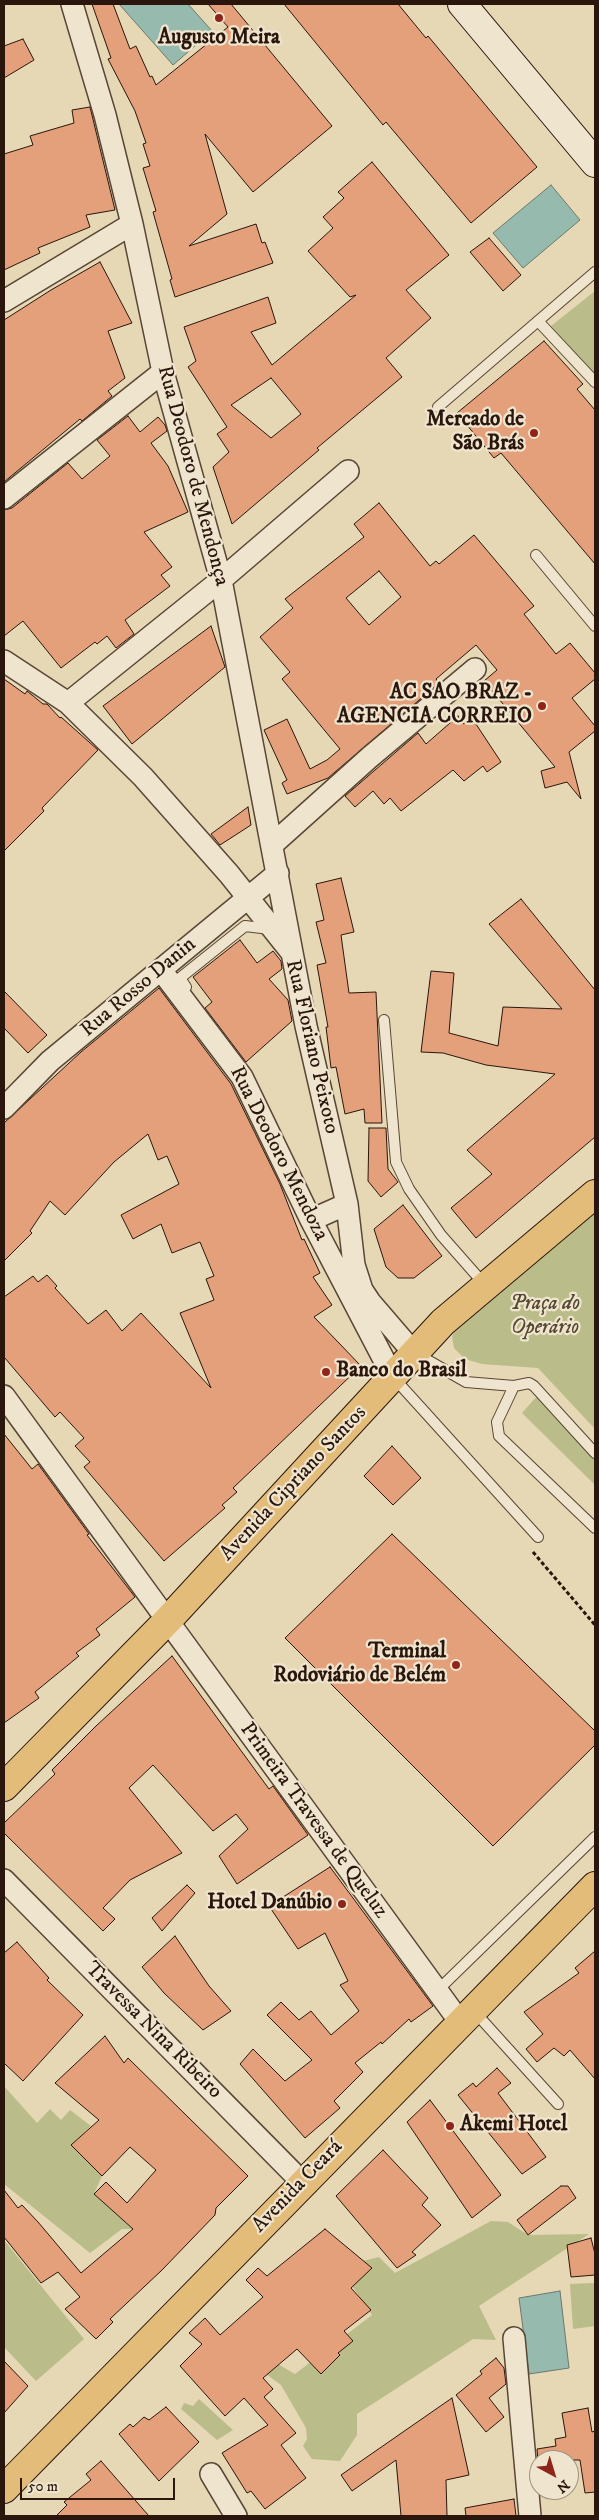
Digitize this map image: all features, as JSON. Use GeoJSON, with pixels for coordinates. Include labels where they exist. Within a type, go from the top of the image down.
{"type":"FeatureCollection","features":[{"type":"Feature","properties":{"kind":"main road"},"geometry":{"type":"LineString","coordinates":[[462,4],[595,163]]}},
{"type":"Feature","properties":{"kind":"main road","name":"Avenida Cipriano Santos"},"geometry":{"type":"LineString","coordinates":[[4,1787],[167,1621],[393,1377],[413,1352],[485,1285],[595,1194]]}},
{"type":"Feature","properties":{"kind":"main road","name":"Avenida Ceará"},"geometry":{"type":"LineString","coordinates":[[4,2489],[302,2182],[595,1886]]}},
{"type":"Feature","properties":{"kind":"street","name":"Rua Deodoro de Mendonça"},"geometry":{"type":"LineString","coordinates":[[72,4],[105,115],[132,224],[163,372],[221,580],[273,844],[292,954]]}},
{"type":"Feature","properties":{"kind":"street"},"geometry":{"type":"LineString","coordinates":[[4,301],[132,224]]}},
{"type":"Feature","properties":{"kind":"street"},"geometry":{"type":"LineString","coordinates":[[4,498],[163,372]]}},
{"type":"Feature","properties":{"kind":"street"},"geometry":{"type":"LineString","coordinates":[[68,704],[221,580],[348,471]]}},
{"type":"Feature","properties":{"kind":"street","name":"Rua Floriano Peixoto"},"geometry":{"type":"LineString","coordinates":[[4,660],[68,704],[143,777],[248,897],[292,954],[347,1204],[354,1265],[362,1290],[380,1316],[413,1352]]}},
{"type":"Feature","properties":{"kind":"street"},"geometry":{"type":"LineString","coordinates":[[273,844],[370,757],[475,669]]}},
{"type":"Feature","properties":{"kind":"street","name":"Rua Rosso Danin"},"geometry":{"type":"LineString","coordinates":[[4,1108],[50,1061],[278,873]]}},
{"type":"Feature","properties":{"kind":"street","name":"Rua Deodoro Mendoza"},"geometry":{"type":"LineString","coordinates":[[161,970],[242,1077],[311,1220],[352,1295],[393,1377]]}},
{"type":"Feature","properties":{"kind":"street"},"geometry":{"type":"LineString","coordinates":[[311,1220],[347,1204]]}},
{"type":"Feature","properties":{"kind":"street","name":"Primeira Travessa de Queluz"},"geometry":{"type":"LineString","coordinates":[[4,1396],[437,1991],[466,2016]]}},
{"type":"Feature","properties":{"kind":"street","name":"Travessa Nina Ribeiro"},"geometry":{"type":"LineString","coordinates":[[4,1880],[302,2182]]}},
{"type":"Feature","properties":{"kind":"street"},"geometry":{"type":"LineString","coordinates":[[514,2338],[530,2516]]}},
{"type":"Feature","properties":{"kind":"street"},"geometry":{"type":"LineString","coordinates":[[211,2474],[236,2516]]}},
{"type":"Feature","properties":{"kind":"lane"},"geometry":{"type":"LineString","coordinates":[[438,407],[595,272]]}},
{"type":"Feature","properties":{"kind":"lane"},"geometry":{"type":"LineString","coordinates":[[538,321],[595,382]]}},
{"type":"Feature","properties":{"kind":"lane"},"geometry":{"type":"LineString","coordinates":[[536,555],[595,626]]}},
{"type":"Feature","properties":{"kind":"lane"},"geometry":{"type":"LineString","coordinates":[[245,1067],[180,978],[245,926],[271,929]]}},
{"type":"Feature","properties":{"kind":"lane"},"geometry":{"type":"LineString","coordinates":[[384,1020],[396,1162],[409,1189],[441,1235],[485,1285]]}},
{"type":"Feature","properties":{"kind":"lane"},"geometry":{"type":"LineString","coordinates":[[413,1352],[466,1382],[514,1386],[528,1383],[534,1386],[595,1453]]}},
{"type":"Feature","properties":{"kind":"lane"},"geometry":{"type":"LineString","coordinates":[[393,1377],[538,1538]]}},
{"type":"Feature","properties":{"kind":"lane"},"geometry":{"type":"LineString","coordinates":[[514,1386],[497,1422],[499,1436],[595,1528]]}},
{"type":"Feature","properties":{"kind":"lane"},"geometry":{"type":"LineString","coordinates":[[437,1991],[595,1837]]}},
{"type":"Feature","properties":{"kind":"lane"},"geometry":{"type":"LineString","coordinates":[[466,2016],[558,2104]]}},
{"type":"Feature","properties":{"kind":"green space"},"geometry":{"type":"Polygon","coordinates":[[[595,291],[595,377],[551,326],[595,291]]]}},
{"type":"Feature","properties":{"kind":"green space","name":"Praça do Operário"},"geometry":{"type":"Polygon","coordinates":[[[595,1207],[595,1429],[538,1368],[482,1364],[465,1359],[454,1348],[452,1337],[455,1329],[595,1207]]]}},
{"type":"Feature","properties":{"kind":"green space"},"geometry":{"type":"Polygon","coordinates":[[[538,1395],[595,1457],[595,1485],[522,1413],[538,1395]]]}},
{"type":"Feature","properties":{"kind":"green space"},"geometry":{"type":"Polygon","coordinates":[[[4,2086],[37,2123],[50,2109],[61,2120],[70,2110],[91,2126],[71,2145],[102,2176],[94,2194],[133,2229],[122,2229],[90,2253],[4,2184],[4,2086]]]}},
{"type":"Feature","properties":{"kind":"green space"},"geometry":{"type":"Polygon","coordinates":[[[491,2221],[508,2222],[528,2235],[589,2234],[479,2306],[496,2340],[473,2339],[357,2414],[357,2435],[340,2461],[312,2459],[303,2446],[307,2439],[306,2428],[281,2385],[259,2369],[269,2359],[295,2374],[372,2315],[339,2267],[379,2257],[395,2273],[491,2221]]]}},
{"type":"Feature","properties":{"kind":"green space"},"geometry":{"type":"Polygon","coordinates":[[[4,2240],[84,2339],[36,2381],[4,2347],[4,2240]]]}},
{"type":"Feature","properties":{"kind":"green space"},"geometry":{"type":"Polygon","coordinates":[[[595,2283],[595,2326],[573,2329],[570,2284],[595,2283]]]}},
{"type":"Feature","properties":{"kind":"green space"},"geometry":{"type":"Polygon","coordinates":[[[199,2399],[233,2430],[217,2440],[181,2409],[184,2403],[193,2406],[199,2399]]]}},
{"type":"Feature","properties":{"kind":"water"},"geometry":{"type":"Polygon","coordinates":[[[119,4],[188,4],[212,31],[173,65],[119,4]]]}},
{"type":"Feature","properties":{"kind":"water"},"geometry":{"type":"Polygon","coordinates":[[[551,185],[580,220],[523,268],[493,233],[551,185]]]}},
{"type":"Feature","properties":{"kind":"water"},"geometry":{"type":"Polygon","coordinates":[[[560,2291],[569,2368],[529,2374],[519,2298],[560,2291]]]}},
{"type":"Feature","properties":{"kind":"building"},"geometry":{"type":"Polygon","coordinates":[[[92,4],[113,4],[130,49],[136,46],[150,77],[152,76],[156,85],[228,27],[208,4],[231,4],[332,126],[253,192],[205,134],[227,214],[189,246],[256,224],[262,243],[265,242],[273,263],[175,297],[170,280],[172,279],[153,212],[156,211],[143,168],[150,166],[143,144],[146,143],[135,111],[108,59],[111,58],[92,4]]]}},
{"type":"Feature","properties":{"kind":"building"},"geometry":{"type":"Polygon","coordinates":[[[284,4],[398,4],[426,38],[428,36],[537,167],[471,223],[386,122],[383,125],[284,4]]]}},
{"type":"Feature","properties":{"kind":"building"},"geometry":{"type":"Polygon","coordinates":[[[23,39],[34,60],[4,78],[4,46],[23,39]]]}},
{"type":"Feature","properties":{"kind":"building"},"geometry":{"type":"Polygon","coordinates":[[[90,107],[115,210],[86,215],[90,227],[38,248],[40,253],[4,270],[4,154],[33,145],[30,136],[74,123],[72,110],[90,107]]]}},
{"type":"Feature","properties":{"kind":"building"},"geometry":{"type":"Polygon","coordinates":[[[372,162],[449,255],[406,290],[431,318],[386,358],[402,377],[317,448],[319,450],[232,524],[213,467],[229,452],[217,434],[227,427],[188,367],[196,361],[184,327],[268,297],[276,323],[251,332],[272,365],[356,295],[350,297],[308,251],[333,228],[323,217],[344,198],[338,192],[372,162]],[[271,378],[231,405],[271,438],[301,414],[271,378]]]}},
{"type":"Feature","properties":{"kind":"building"},"geometry":{"type":"Polygon","coordinates":[[[489,238],[521,275],[503,291],[470,252],[489,238]]]}},
{"type":"Feature","properties":{"kind":"building"},"geometry":{"type":"Polygon","coordinates":[[[100,262],[132,323],[108,331],[125,378],[108,391],[112,396],[82,421],[80,419],[4,482],[4,320],[100,262]]]}},
{"type":"Feature","properties":{"kind":"building","name":"Mercado de São Brás"},"geometry":{"type":"Polygon","coordinates":[[[544,341],[583,384],[577,389],[595,410],[595,564],[501,453],[494,458],[457,413],[544,341]]]}},
{"type":"Feature","properties":{"kind":"building"},"geometry":{"type":"Polygon","coordinates":[[[128,416],[140,432],[158,417],[165,425],[167,431],[151,443],[168,466],[188,512],[144,532],[172,567],[161,575],[170,586],[125,620],[134,634],[116,648],[107,636],[97,644],[95,642],[61,668],[23,621],[4,636],[4,510],[12,508],[68,463],[82,479],[110,456],[97,440],[128,416]]]}},
{"type":"Feature","properties":{"kind":"building"},"geometry":{"type":"Polygon","coordinates":[[[379,503],[430,566],[436,561],[439,564],[474,535],[534,606],[524,614],[556,654],[570,643],[595,673],[595,679],[572,698],[595,726],[595,731],[569,752],[581,799],[567,782],[545,788],[541,771],[555,767],[484,681],[497,670],[476,645],[436,679],[439,683],[328,778],[287,794],[282,783],[287,780],[264,730],[287,719],[310,769],[327,760],[340,749],[282,679],[290,672],[260,637],[293,608],[285,599],[364,537],[354,524],[379,503]],[[379,571],[346,598],[369,625],[401,597],[379,571]]]}},
{"type":"Feature","properties":{"kind":"building"},"geometry":{"type":"Polygon","coordinates":[[[211,626],[225,667],[132,744],[103,706],[211,626]]]}},
{"type":"Feature","properties":{"kind":"building"},"geometry":{"type":"Polygon","coordinates":[[[4,679],[25,694],[27,691],[43,704],[47,704],[60,718],[98,750],[42,808],[44,811],[4,851],[4,679]]]}},
{"type":"Feature","properties":{"kind":"building"},"geometry":{"type":"Polygon","coordinates":[[[458,716],[463,724],[472,718],[501,762],[487,772],[483,766],[464,781],[453,770],[401,811],[390,798],[384,804],[373,791],[355,807],[345,796],[418,733],[426,744],[458,716]]]}},
{"type":"Feature","properties":{"kind":"building"},"geometry":{"type":"Polygon","coordinates":[[[248,807],[251,825],[220,845],[211,834],[248,807]]]}},
{"type":"Feature","properties":{"kind":"building"},"geometry":{"type":"Polygon","coordinates":[[[341,878],[354,932],[341,935],[349,993],[376,992],[382,1123],[365,1123],[364,1109],[345,1114],[336,1067],[331,1068],[326,1027],[328,1027],[317,965],[326,963],[316,922],[324,920],[316,884],[341,878]]]}},
{"type":"Feature","properties":{"kind":"building"},"geometry":{"type":"Polygon","coordinates":[[[521,899],[595,990],[595,1137],[476,1238],[451,1208],[492,1174],[467,1150],[555,1074],[486,1065],[443,1053],[421,1052],[431,971],[454,973],[449,1033],[498,1046],[503,1007],[562,1009],[489,924],[521,899]]]}},
{"type":"Feature","properties":{"kind":"building"},"geometry":{"type":"Polygon","coordinates":[[[240,940],[257,963],[273,951],[281,961],[282,969],[269,979],[288,1000],[292,1021],[246,1062],[205,1008],[212,1002],[193,977],[240,940]]]}},
{"type":"Feature","properties":{"kind":"building"},"geometry":{"type":"Polygon","coordinates":[[[159,988],[231,1084],[280,1184],[302,1240],[304,1239],[320,1273],[313,1277],[332,1305],[314,1317],[361,1366],[233,1488],[237,1492],[222,1505],[225,1508],[164,1561],[84,1467],[90,1462],[75,1446],[84,1438],[60,1412],[55,1417],[4,1357],[4,1297],[33,1276],[38,1282],[47,1275],[57,1286],[55,1288],[88,1324],[106,1310],[122,1331],[141,1313],[211,1388],[180,1313],[214,1300],[206,1279],[214,1276],[200,1242],[172,1253],[161,1224],[133,1239],[121,1215],[179,1184],[167,1156],[158,1160],[148,1134],[114,1162],[65,1215],[50,1201],[30,1231],[32,1233],[4,1261],[4,1123],[81,1052],[159,988]]]}},
{"type":"Feature","properties":{"kind":"building"},"geometry":{"type":"Polygon","coordinates":[[[4,991],[47,1035],[28,1053],[4,1028],[4,991]]]}},
{"type":"Feature","properties":{"kind":"building"},"geometry":{"type":"Polygon","coordinates":[[[369,1128],[386,1128],[388,1169],[398,1182],[381,1197],[368,1181],[369,1128]]]}},
{"type":"Feature","properties":{"kind":"building"},"geometry":{"type":"Polygon","coordinates":[[[403,1205],[442,1256],[414,1278],[398,1278],[386,1267],[374,1229],[403,1205]]]}},
{"type":"Feature","properties":{"kind":"building"},"geometry":{"type":"Polygon","coordinates":[[[4,1434],[32,1469],[38,1464],[89,1534],[87,1535],[135,1597],[96,1629],[100,1635],[76,1653],[79,1656],[35,1692],[39,1698],[4,1723],[4,1434]]]}},
{"type":"Feature","properties":{"kind":"building"},"geometry":{"type":"Polygon","coordinates":[[[392,1446],[421,1478],[393,1505],[364,1476],[392,1446]]]}},
{"type":"Feature","properties":{"kind":"building"},"geometry":{"type":"Polygon","coordinates":[[[392,1534],[595,1731],[595,1745],[493,1846],[285,1638],[392,1534]]]}},
{"type":"Feature","properties":{"kind":"building"},"geometry":{"type":"Polygon","coordinates":[[[172,1656],[269,1789],[273,1786],[308,1835],[237,1884],[219,1856],[248,1829],[236,1814],[213,1831],[153,1765],[129,1788],[182,1853],[130,1880],[103,1908],[115,1919],[103,1931],[4,1833],[4,1823],[55,1774],[52,1770],[96,1726],[172,1656]]]}},
{"type":"Feature","properties":{"kind":"building"},"geometry":{"type":"Polygon","coordinates":[[[330,1867],[433,2006],[411,2022],[409,2019],[382,2044],[381,2042],[355,2063],[363,2072],[334,2101],[340,2108],[305,2138],[240,2064],[253,2049],[285,2081],[312,2060],[267,2015],[281,2002],[299,2020],[311,2011],[331,2035],[359,2011],[340,1985],[348,1981],[325,1933],[298,1949],[269,1906],[330,1867]]]}},
{"type":"Feature","properties":{"kind":"building"},"geometry":{"type":"Polygon","coordinates":[[[187,1885],[195,1893],[162,1931],[152,1918],[187,1885]]]}},
{"type":"Feature","properties":{"kind":"building"},"geometry":{"type":"Polygon","coordinates":[[[175,1936],[209,1986],[231,2011],[203,2030],[164,1993],[142,1967],[175,1936]]]}},
{"type":"Feature","properties":{"kind":"building"},"geometry":{"type":"Polygon","coordinates":[[[17,1942],[49,1978],[47,1980],[83,2015],[23,2081],[4,2063],[4,1953],[17,1942]]]}},
{"type":"Feature","properties":{"kind":"building"},"geometry":{"type":"Polygon","coordinates":[[[595,1951],[595,2079],[570,2050],[564,2056],[554,2048],[537,2062],[526,2049],[543,2034],[524,2012],[579,1973],[575,1968],[595,1951]]]}},
{"type":"Feature","properties":{"kind":"building"},"geometry":{"type":"Polygon","coordinates":[[[105,2036],[124,2063],[128,2058],[248,2176],[216,2208],[215,2215],[162,2270],[110,2319],[113,2322],[96,2339],[65,2309],[80,2297],[58,2272],[41,2283],[4,2237],[4,2190],[18,2208],[22,2205],[38,2222],[81,2273],[133,2229],[94,2194],[106,2182],[127,2203],[156,2170],[130,2147],[102,2176],[71,2145],[99,2120],[55,2083],[105,2036]]]}},
{"type":"Feature","properties":{"kind":"building"},"geometry":{"type":"Polygon","coordinates":[[[497,2068],[511,2083],[498,2093],[546,2157],[522,2174],[458,2095],[473,2083],[476,2087],[497,2068]]]}},
{"type":"Feature","properties":{"kind":"building"},"geometry":{"type":"Polygon","coordinates":[[[430,2100],[501,2195],[472,2218],[407,2122],[430,2100]]]}},
{"type":"Feature","properties":{"kind":"building"},"geometry":{"type":"Polygon","coordinates":[[[383,2150],[428,2198],[422,2205],[441,2225],[412,2252],[416,2255],[397,2268],[336,2196],[383,2150]]]}},
{"type":"Feature","properties":{"kind":"building"},"geometry":{"type":"Polygon","coordinates":[[[561,2186],[568,2186],[576,2198],[528,2235],[517,2220],[561,2186]]]}},
{"type":"Feature","properties":{"kind":"building"},"geometry":{"type":"Polygon","coordinates":[[[325,2229],[372,2268],[351,2288],[371,2310],[344,2331],[353,2341],[338,2353],[340,2355],[321,2374],[297,2349],[263,2378],[273,2389],[264,2397],[296,2433],[281,2445],[306,2478],[265,2509],[251,2491],[247,2493],[222,2453],[268,2425],[244,2398],[225,2416],[180,2366],[202,2344],[189,2333],[205,2318],[220,2335],[263,2297],[246,2280],[258,2268],[267,2276],[325,2229]]]}},
{"type":"Feature","properties":{"kind":"building"},"geometry":{"type":"Polygon","coordinates":[[[591,2238],[595,2254],[595,2275],[571,2277],[567,2245],[591,2238]]]}},
{"type":"Feature","properties":{"kind":"building"},"geometry":{"type":"Polygon","coordinates":[[[496,2358],[504,2368],[506,2384],[489,2398],[504,2417],[486,2432],[456,2395],[482,2374],[480,2371],[496,2358]]]}},
{"type":"Feature","properties":{"kind":"building"},"geometry":{"type":"Polygon","coordinates":[[[4,2361],[28,2386],[4,2413],[4,2361]]]}},
{"type":"Feature","properties":{"kind":"building"},"geometry":{"type":"Polygon","coordinates":[[[452,2398],[469,2475],[446,2480],[447,2516],[401,2516],[396,2460],[352,2491],[341,2475],[452,2398]]]}},
{"type":"Feature","properties":{"kind":"building"},"geometry":{"type":"Polygon","coordinates":[[[166,2407],[199,2442],[159,2481],[119,2434],[130,2424],[133,2427],[144,2417],[149,2420],[166,2407]]]}},
{"type":"Feature","properties":{"kind":"building"},"geometry":{"type":"Polygon","coordinates":[[[588,2408],[592,2432],[595,2431],[595,2492],[585,2493],[579,2450],[537,2450],[556,2446],[555,2439],[566,2437],[562,2413],[588,2408]]]}},
{"type":"Feature","properties":{"kind":"building"},"geometry":{"type":"Polygon","coordinates":[[[101,2461],[149,2516],[56,2516],[67,2505],[64,2502],[91,2480],[86,2474],[101,2461]]]}},
{"type":"Feature","properties":{"kind":"building"},"geometry":{"type":"Polygon","coordinates":[[[514,2499],[516,2516],[466,2516],[465,2508],[514,2499]]]}},
{"type":"Feature","properties":{"kind":"place","name":"Augusto Meira"},"geometry":{"type":"Point","coordinates":[219,18]}},
{"type":"Feature","properties":{"kind":"place","name":"Mercado de São Brás"},"geometry":{"type":"Point","coordinates":[534,433]}},
{"type":"Feature","properties":{"kind":"place","name":"AC SAO BRAZ - AGENCIA CORREIO"},"geometry":{"type":"Point","coordinates":[542,706]}},
{"type":"Feature","properties":{"kind":"place","name":"Banco do Brasil"},"geometry":{"type":"Point","coordinates":[326,1372]}},
{"type":"Feature","properties":{"kind":"place","name":"Terminal Rodoviário de Belém"},"geometry":{"type":"Point","coordinates":[456,1665]}},
{"type":"Feature","properties":{"kind":"place","name":"Hotel Danúbio"},"geometry":{"type":"Point","coordinates":[342,1904]}},
{"type":"Feature","properties":{"kind":"place","name":"Akemi Hotel"},"geometry":{"type":"Point","coordinates":[450,2126]}}]}
